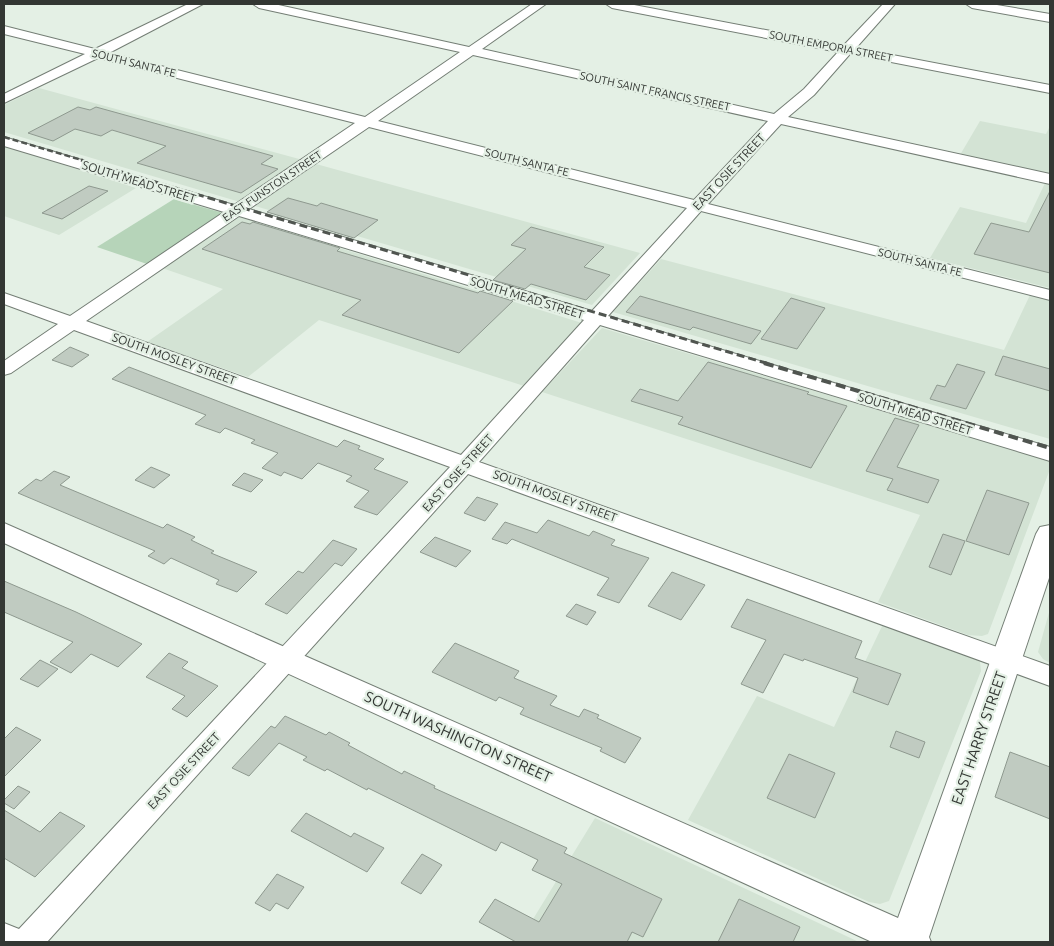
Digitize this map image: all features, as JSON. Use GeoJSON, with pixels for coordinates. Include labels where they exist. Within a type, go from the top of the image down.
{"type":"FeatureCollection","features":[{"type":"Feature","properties":{"kind":"street"},"geometry":{"type":"LineString","coordinates":[[4,99],[197,4]]}},
{"type":"Feature","properties":{"kind":"street","name":"SOUTH SAINT FRANCIS STREET"},"geometry":{"type":"LineString","coordinates":[[259,4],[1050,179]]}},
{"type":"Feature","properties":{"kind":"street","name":"EAST FUNSTON STREET"},"geometry":{"type":"LineString","coordinates":[[4,369],[540,4]]}},
{"type":"Feature","properties":{"kind":"street","name":"SOUTH EMPORIA STREET"},"geometry":{"type":"LineString","coordinates":[[612,4],[1050,89]]}},
{"type":"Feature","properties":{"kind":"street","name":"EAST OSIE STREET"},"geometry":{"type":"LineString","coordinates":[[27,942],[466,464],[697,206],[778,119],[809,92],[889,4]]}},
{"type":"Feature","properties":{"kind":"street"},"geometry":{"type":"LineString","coordinates":[[972,4],[1050,18]]}},
{"type":"Feature","properties":{"kind":"street","name":"SOUTH SANTA FE"},"geometry":{"type":"LineString","coordinates":[[4,30],[1050,295]]}},
{"type":"Feature","properties":{"kind":"street","name":"SOUTH MEAD STREET"},"geometry":{"type":"LineString","coordinates":[[4,142],[1050,454]]}},
{"type":"Feature","properties":{"kind":"street","name":"SOUTH MOSLEY STREET"},"geometry":{"type":"LineString","coordinates":[[4,298],[1050,676]]}},
{"type":"Feature","properties":{"kind":"street","name":"SOUTH WASHINGTON STREET"},"geometry":{"type":"LineString","coordinates":[[4,532],[910,942]]}},
{"type":"Feature","properties":{"kind":"street","name":"EAST HARRY STREET"},"geometry":{"type":"LineString","coordinates":[[910,942],[1050,534]]}},
{"type":"Feature","properties":{"kind":"street"},"geometry":{"type":"LineString","coordinates":[[4,937],[12,942]]}},
{"type":"Feature","properties":{"kind":"shaded area"},"geometry":{"type":"Polygon","coordinates":[[[39,88],[303,160],[240,202],[4,132],[4,105],[39,88]]]}},
{"type":"Feature","properties":{"kind":"shaded area"},"geometry":{"type":"Polygon","coordinates":[[[980,121],[1046,134],[1050,126],[1050,174],[960,155],[980,121]]]}},
{"type":"Feature","properties":{"kind":"shaded area"},"geometry":{"type":"Polygon","coordinates":[[[4,146],[136,188],[59,235],[4,216],[4,146]]]}},
{"type":"Feature","properties":{"kind":"shaded area"},"geometry":{"type":"Polygon","coordinates":[[[316,164],[640,253],[592,305],[255,206],[316,164]]]}},
{"type":"Feature","properties":{"kind":"shaded area"},"geometry":{"type":"Polygon","coordinates":[[[1046,181],[1050,182],[1050,288],[930,258],[960,207],[1026,223],[1046,181]]]}},
{"type":"Feature","properties":{"kind":"shaded area"},"geometry":{"type":"Polygon","coordinates":[[[236,216],[582,323],[524,386],[319,320],[248,377],[147,342],[223,289],[162,268],[236,216]]]}},
{"type":"Feature","properties":{"kind":"shaded area"},"geometry":{"type":"Polygon","coordinates":[[[661,259],[1004,350],[1030,295],[1050,300],[1050,439],[613,312],[661,259]]]}},
{"type":"Feature","properties":{"kind":"shaded area"},"geometry":{"type":"Polygon","coordinates":[[[602,328],[1050,461],[1050,469],[988,634],[982,636],[968,635],[878,602],[920,515],[542,392],[602,328]]]}},
{"type":"Feature","properties":{"kind":"shaded area"},"geometry":{"type":"Polygon","coordinates":[[[1050,609],[1050,663],[1043,659],[1038,652],[1050,609]]]}},
{"type":"Feature","properties":{"kind":"shaded area"},"geometry":{"type":"Polygon","coordinates":[[[884,622],[971,655],[980,662],[981,671],[889,901],[880,904],[869,902],[688,820],[757,696],[834,727],[884,622]]]}},
{"type":"Feature","properties":{"kind":"shaded area"},"geometry":{"type":"Polygon","coordinates":[[[595,818],[859,942],[519,942],[595,818]]]}},
{"type":"Feature","properties":{"kind":"green space"},"geometry":{"type":"Polygon","coordinates":[[[174,199],[223,213],[147,264],[97,247],[174,199]]]}},
{"type":"Feature","properties":{"kind":"building"},"geometry":{"type":"Polygon","coordinates":[[[78,107],[90,110],[96,107],[273,156],[261,164],[278,169],[241,193],[137,163],[166,146],[112,130],[101,136],[75,129],[53,141],[28,133],[78,107]]]}},
{"type":"Feature","properties":{"kind":"building"},"geometry":{"type":"Polygon","coordinates":[[[89,186],[108,191],[62,219],[42,213],[89,186]]]}},
{"type":"Feature","properties":{"kind":"building"},"geometry":{"type":"Polygon","coordinates":[[[1050,191],[1050,273],[974,254],[991,223],[1029,232],[1050,191]]]}},
{"type":"Feature","properties":{"kind":"building"},"geometry":{"type":"Polygon","coordinates":[[[288,198],[317,206],[321,203],[378,220],[354,238],[267,212],[288,198]]]}},
{"type":"Feature","properties":{"kind":"building"},"geometry":{"type":"Polygon","coordinates":[[[242,222],[250,224],[253,222],[340,248],[337,251],[478,293],[480,291],[513,301],[459,353],[342,315],[361,300],[202,249],[242,222]]]}},
{"type":"Feature","properties":{"kind":"building"},"geometry":{"type":"Polygon","coordinates":[[[531,227],[604,247],[584,267],[610,275],[586,300],[531,284],[525,289],[493,280],[526,249],[511,245],[531,227]]]}},
{"type":"Feature","properties":{"kind":"building"},"geometry":{"type":"Polygon","coordinates":[[[640,296],[761,331],[751,344],[693,327],[690,330],[626,312],[640,296]]]}},
{"type":"Feature","properties":{"kind":"building"},"geometry":{"type":"Polygon","coordinates":[[[791,298],[825,308],[797,349],[761,339],[791,298]]]}},
{"type":"Feature","properties":{"kind":"building"},"geometry":{"type":"Polygon","coordinates":[[[70,347],[89,355],[72,367],[52,360],[70,347]]]}},
{"type":"Feature","properties":{"kind":"building"},"geometry":{"type":"Polygon","coordinates":[[[1003,356],[1050,369],[1050,391],[995,375],[1003,356]]]}},
{"type":"Feature","properties":{"kind":"building"},"geometry":{"type":"Polygon","coordinates":[[[708,362],[809,392],[807,394],[847,406],[811,468],[678,424],[683,417],[631,401],[640,389],[678,401],[708,362]]]}},
{"type":"Feature","properties":{"kind":"building"},"geometry":{"type":"Polygon","coordinates":[[[957,364],[985,372],[966,409],[930,399],[937,385],[945,387],[957,364]]]}},
{"type":"Feature","properties":{"kind":"building"},"geometry":{"type":"Polygon","coordinates":[[[129,367],[337,447],[344,440],[360,446],[358,449],[384,459],[374,469],[408,482],[377,515],[354,507],[369,491],[346,481],[352,476],[318,463],[302,479],[284,472],[281,476],[262,468],[278,453],[251,443],[255,440],[225,428],[220,433],[195,424],[206,415],[112,379],[129,367]]]}},
{"type":"Feature","properties":{"kind":"building"},"geometry":{"type":"Polygon","coordinates":[[[895,418],[919,425],[897,467],[939,480],[928,503],[887,490],[893,479],[866,471],[895,418]]]}},
{"type":"Feature","properties":{"kind":"building"},"geometry":{"type":"Polygon","coordinates":[[[151,467],[170,475],[154,488],[135,480],[151,467]]]}},
{"type":"Feature","properties":{"kind":"building"},"geometry":{"type":"Polygon","coordinates":[[[54,471],[70,477],[60,485],[163,528],[167,524],[195,537],[191,540],[214,551],[211,553],[257,572],[237,592],[216,584],[219,580],[171,558],[164,564],[148,556],[155,551],[18,493],[36,479],[41,481],[54,471]]]}},
{"type":"Feature","properties":{"kind":"building"},"geometry":{"type":"Polygon","coordinates":[[[244,473],[263,480],[251,492],[232,485],[244,473]]]}},
{"type":"Feature","properties":{"kind":"building"},"geometry":{"type":"Polygon","coordinates":[[[987,490],[1029,503],[1009,555],[966,541],[987,490]]]}},
{"type":"Feature","properties":{"kind":"building"},"geometry":{"type":"Polygon","coordinates":[[[477,497],[498,504],[485,521],[464,513],[477,497]]]}},
{"type":"Feature","properties":{"kind":"building"},"geometry":{"type":"Polygon","coordinates":[[[548,520],[589,536],[593,531],[615,540],[611,545],[649,558],[619,603],[597,595],[609,578],[512,539],[507,544],[492,539],[505,522],[537,533],[548,520]]]}},
{"type":"Feature","properties":{"kind":"building"},"geometry":{"type":"Polygon","coordinates":[[[943,534],[965,541],[951,575],[929,567],[943,534]]]}},
{"type":"Feature","properties":{"kind":"building"},"geometry":{"type":"Polygon","coordinates":[[[435,537],[471,551],[456,567],[420,552],[435,537]]]}},
{"type":"Feature","properties":{"kind":"building"},"geometry":{"type":"Polygon","coordinates":[[[333,540],[357,549],[342,566],[335,563],[287,614],[265,604],[298,571],[303,573],[333,540]]]}},
{"type":"Feature","properties":{"kind":"building"},"geometry":{"type":"Polygon","coordinates":[[[672,572],[705,585],[681,620],[648,606],[672,572]]]}},
{"type":"Feature","properties":{"kind":"building"},"geometry":{"type":"Polygon","coordinates":[[[4,581],[76,612],[142,644],[118,667],[91,654],[71,673],[50,662],[73,642],[4,612],[4,581]]]}},
{"type":"Feature","properties":{"kind":"building"},"geometry":{"type":"Polygon","coordinates":[[[747,599],[862,641],[855,658],[901,674],[888,705],[853,692],[858,678],[784,654],[763,693],[741,684],[766,640],[731,627],[747,599]]]}},
{"type":"Feature","properties":{"kind":"building"},"geometry":{"type":"Polygon","coordinates":[[[576,604],[596,612],[587,625],[566,616],[576,604]]]}},
{"type":"Feature","properties":{"kind":"building"},"geometry":{"type":"Polygon","coordinates":[[[455,643],[519,671],[514,678],[557,696],[550,705],[579,717],[584,709],[599,715],[597,718],[641,738],[625,763],[600,751],[602,748],[520,714],[524,708],[499,697],[496,701],[432,672],[455,643]]]}},
{"type":"Feature","properties":{"kind":"building"},"geometry":{"type":"Polygon","coordinates":[[[169,653],[188,662],[182,668],[218,686],[187,717],[172,709],[185,696],[146,677],[169,653]]]}},
{"type":"Feature","properties":{"kind":"building"},"geometry":{"type":"Polygon","coordinates":[[[40,660],[58,669],[38,687],[20,679],[40,660]]]}},
{"type":"Feature","properties":{"kind":"building"},"geometry":{"type":"Polygon","coordinates":[[[285,716],[326,735],[329,732],[350,743],[348,745],[402,774],[404,771],[435,786],[434,788],[567,848],[564,853],[662,899],[643,937],[632,932],[627,942],[516,942],[479,922],[495,899],[539,922],[562,884],[532,870],[538,860],[501,842],[496,851],[368,788],[367,790],[327,769],[325,771],[303,760],[307,757],[279,743],[249,776],[232,768],[271,726],[275,728],[285,716]]]}},
{"type":"Feature","properties":{"kind":"building"},"geometry":{"type":"Polygon","coordinates":[[[16,727],[41,740],[4,777],[4,739],[16,727]]]}},
{"type":"Feature","properties":{"kind":"building"},"geometry":{"type":"Polygon","coordinates":[[[896,731],[925,742],[919,758],[890,747],[896,731]]]}},
{"type":"Feature","properties":{"kind":"building"},"geometry":{"type":"Polygon","coordinates":[[[1010,752],[1050,767],[1050,819],[995,797],[1010,752]]]}},
{"type":"Feature","properties":{"kind":"building"},"geometry":{"type":"Polygon","coordinates":[[[789,754],[835,773],[815,818],[767,798],[789,754]]]}},
{"type":"Feature","properties":{"kind":"building"},"geometry":{"type":"Polygon","coordinates":[[[18,786],[30,792],[14,809],[4,803],[4,800],[18,786]]]}},
{"type":"Feature","properties":{"kind":"building"},"geometry":{"type":"Polygon","coordinates":[[[4,810],[40,832],[60,812],[85,826],[35,877],[4,858],[4,810]]]}},
{"type":"Feature","properties":{"kind":"building"},"geometry":{"type":"Polygon","coordinates":[[[306,813],[351,837],[354,833],[384,848],[367,872],[291,831],[306,813]]]}},
{"type":"Feature","properties":{"kind":"building"},"geometry":{"type":"Polygon","coordinates":[[[422,854],[442,865],[421,894],[401,883],[422,854]]]}},
{"type":"Feature","properties":{"kind":"building"},"geometry":{"type":"Polygon","coordinates":[[[277,874],[304,887],[288,909],[276,903],[270,911],[255,903],[277,874]]]}},
{"type":"Feature","properties":{"kind":"building"},"geometry":{"type":"Polygon","coordinates":[[[739,899],[800,927],[793,942],[718,942],[739,899]]]}},
{"type":"Feature","properties":{"kind":"railway"},"geometry":{"type":"LineString","coordinates":[[4,137],[85,161]]}},
{"type":"Feature","properties":{"kind":"railway"},"geometry":{"type":"LineString","coordinates":[[81,160],[769,364]]}},
{"type":"Feature","properties":{"kind":"railway"},"geometry":{"type":"LineString","coordinates":[[764,363],[1050,448]]}}]}
